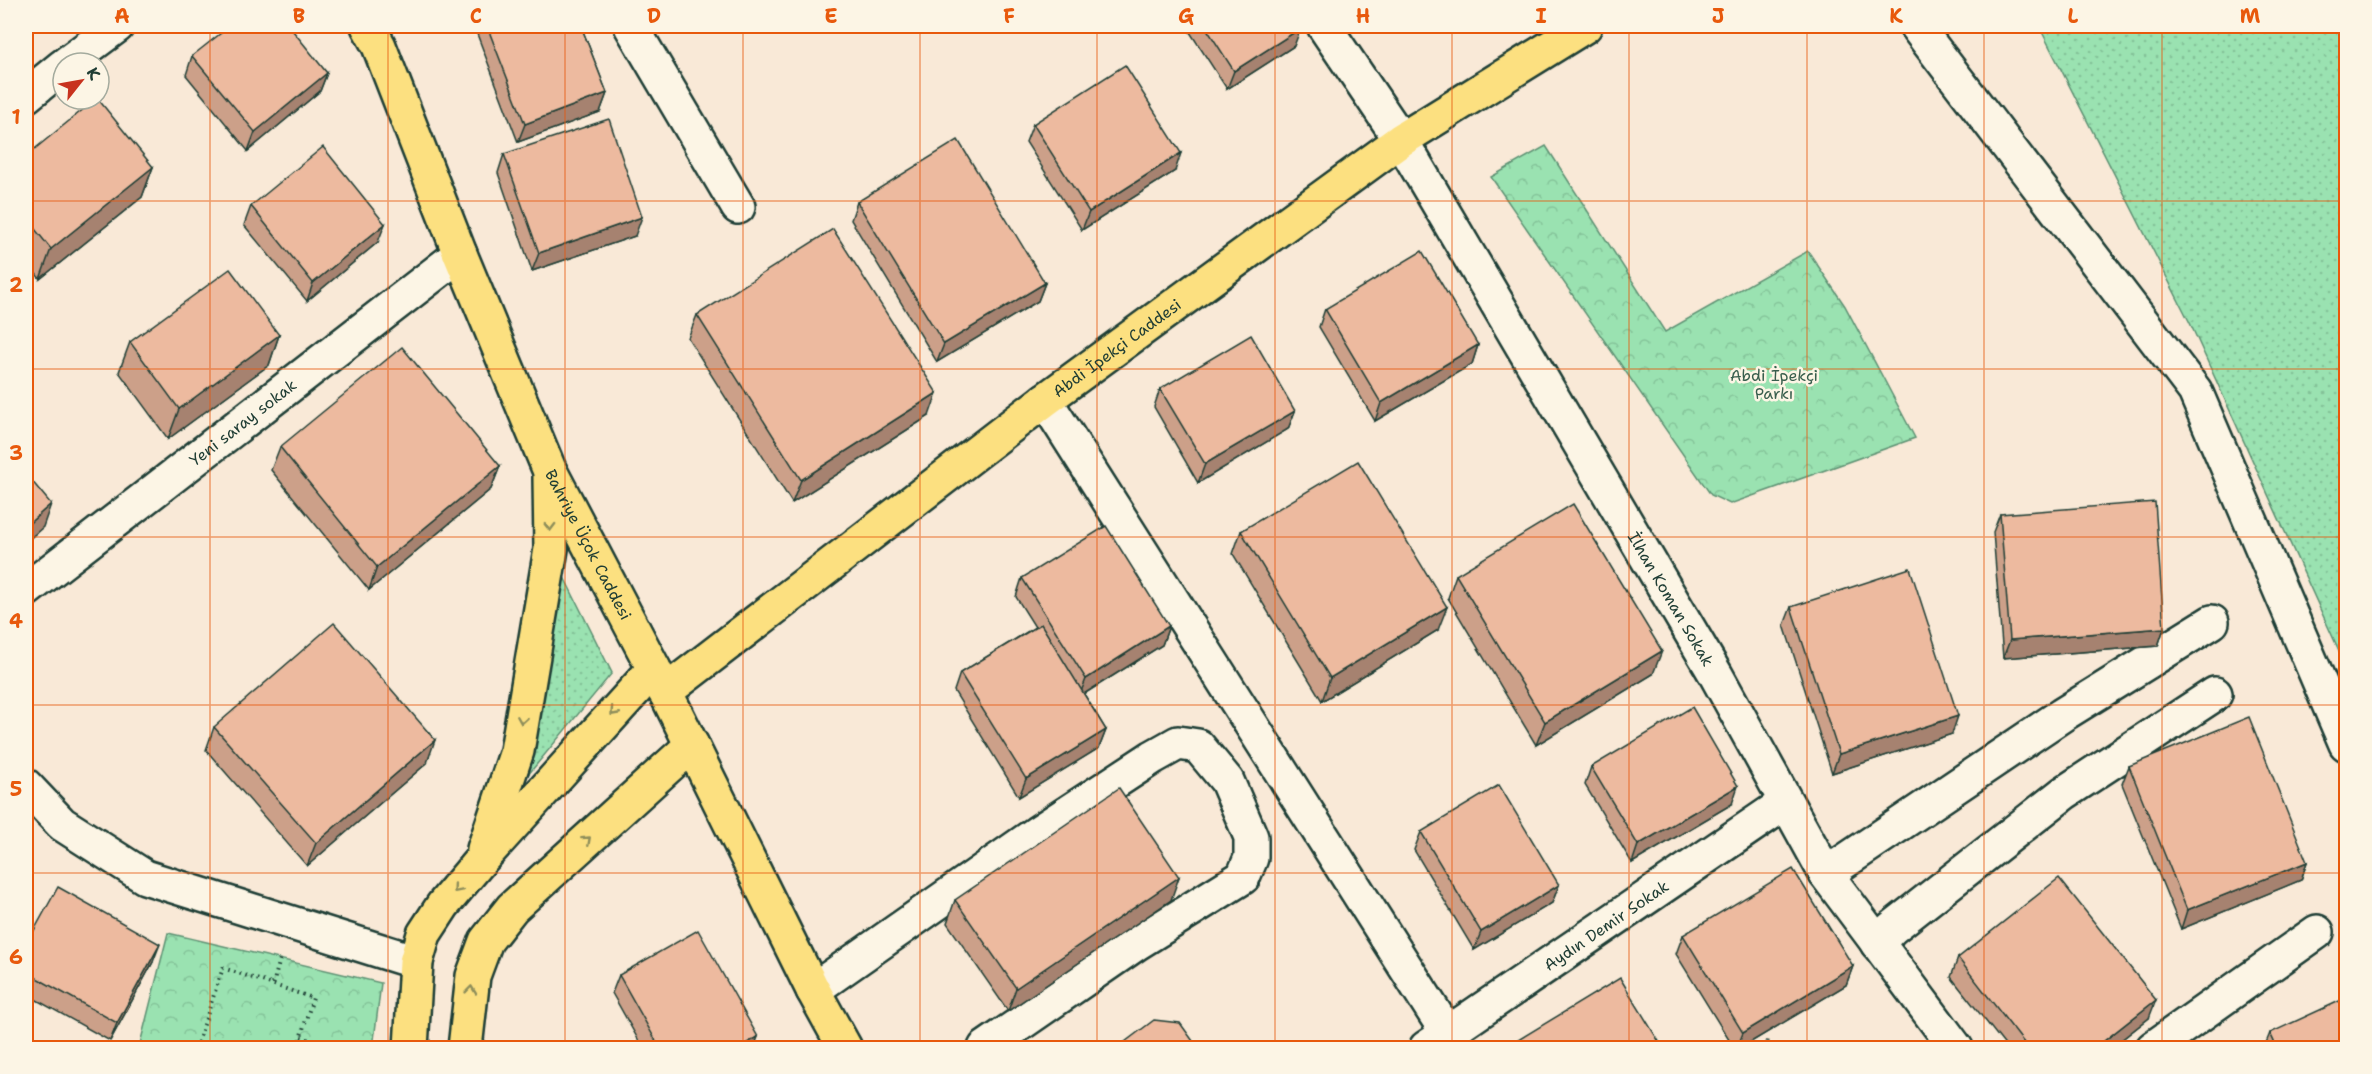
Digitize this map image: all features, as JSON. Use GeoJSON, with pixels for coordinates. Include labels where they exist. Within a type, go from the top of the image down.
{"type":"FeatureCollection","features":[{"type":"Feature","properties":{"kind":"main road","name":"Bahriye Üçok Caddesi"},"geometry":{"type":"LineString","coordinates":[[368,26],[379,46],[460,254],[549,469],[692,745],[813,990],[846,1048]]}},
{"type":"Feature","properties":{"kind":"main road","name":"Abdi İpekçi Caddesi"},"geometry":{"type":"LineString","coordinates":[[411,1048],[416,962],[424,934],[443,905],[480,861],[659,680],[1401,140],[1585,26]]}},
{"type":"Feature","properties":{"kind":"main road"},"geometry":{"type":"LineString","coordinates":[[480,861],[517,751],[551,549],[549,469]]}},
{"type":"Feature","properties":{"kind":"main road"},"geometry":{"type":"LineString","coordinates":[[465,1048],[473,976],[486,941],[512,908],[692,745]]}},
{"type":"Feature","properties":{"kind":"street"},"geometry":{"type":"LineString","coordinates":[[83,51],[117,26]]}},
{"type":"Feature","properties":{"kind":"street"},"geometry":{"type":"LineString","coordinates":[[631,26],[738,207]]}},
{"type":"Feature","properties":{"kind":"street","name":"İlhan Koman Sokak"},"geometry":{"type":"LineString","coordinates":[[1324,26],[1401,140],[1716,675],[1826,874],[1956,1048]]}},
{"type":"Feature","properties":{"kind":"street"},"geometry":{"type":"LineString","coordinates":[[1916,26],[2195,391],[2346,744]]}},
{"type":"Feature","properties":{"kind":"street"},"geometry":{"type":"LineString","coordinates":[[26,96],[51,76]]}},
{"type":"Feature","properties":{"kind":"street","name":"Yeni saray sokak"},"geometry":{"type":"LineString","coordinates":[[26,590],[460,254]]}},
{"type":"Feature","properties":{"kind":"street"},"geometry":{"type":"LineString","coordinates":[[1045,400],[1437,1041]]}},
{"type":"Feature","properties":{"kind":"street"},"geometry":{"type":"LineString","coordinates":[[1826,874],[2062,715],[2212,621]]}},
{"type":"Feature","properties":{"kind":"street"},"geometry":{"type":"LineString","coordinates":[[1877,943],[1892,928],[2064,793],[2215,694]]}},
{"type":"Feature","properties":{"kind":"street"},"geometry":{"type":"LineString","coordinates":[[813,990],[1037,833],[1153,757],[1178,743],[1198,746],[1227,781],[1251,837],[1251,858],[1243,877],[1137,943],[985,1048]]}},
{"type":"Feature","properties":{"kind":"street"},"geometry":{"type":"LineString","coordinates":[[26,786],[62,824],[145,878],[416,962]]}},
{"type":"Feature","properties":{"kind":"street","name":"Aydın Demir Sokak"},"geometry":{"type":"LineString","coordinates":[[1437,1041],[1785,803]]}},
{"type":"Feature","properties":{"kind":"street"},"geometry":{"type":"LineString","coordinates":[[2153,1048],[2317,932]]}},
{"type":"Feature","properties":{"kind":"path"},"geometry":{"type":"LineString","coordinates":[[273,984],[282,952]]}},
{"type":"Feature","properties":{"kind":"path"},"geometry":{"type":"LineString","coordinates":[[196,1048],[223,968],[314,998],[297,1048]]}},
{"type":"Feature","properties":{"kind":"path"},"geometry":{"type":"LineString","coordinates":[[301,1036],[336,1048]]}},
{"type":"Feature","properties":{"kind":"path"},"geometry":{"type":"LineString","coordinates":[[1767,1048],[1768,1037]]}},
{"type":"Feature","properties":{"kind":"green space"},"geometry":{"type":"Polygon","coordinates":[[[2039,26],[2346,26],[2346,666],[2190,323],[2039,26]]]}},
{"type":"Feature","properties":{"kind":"green space","name":"Abdi İpekçi Parkı"},"geometry":{"type":"Polygon","coordinates":[[[1546,146],[1665,332],[1808,251],[1845,306],[1915,438],[1730,504],[1711,495],[1491,177],[1546,146]]]}},
{"type":"Feature","properties":{"kind":"green space"},"geometry":{"type":"Polygon","coordinates":[[[561,571],[612,673],[518,787],[551,651],[561,571]]]}},
{"type":"Feature","properties":{"kind":"green space"},"geometry":{"type":"Polygon","coordinates":[[[168,933],[381,983],[373,1048],[139,1048],[168,933]]]}},
{"type":"Feature","properties":{"kind":"building"},"geometry":{"type":"Polygon","coordinates":[[[230,26],[289,26],[327,73],[255,132],[192,56],[230,26]]]}},
{"type":"Feature","properties":{"kind":"building"},"geometry":{"type":"Polygon","coordinates":[[[487,26],[581,26],[607,93],[525,124],[487,26]]]}},
{"type":"Feature","properties":{"kind":"building"},"geometry":{"type":"Polygon","coordinates":[[[1205,26],[1300,26],[1301,28],[1234,71],[1205,26]]]}},
{"type":"Feature","properties":{"kind":"building"},"geometry":{"type":"Polygon","coordinates":[[[1125,65],[1181,153],[1089,212],[1033,124],[1125,65]]]}},
{"type":"Feature","properties":{"kind":"building"},"geometry":{"type":"Polygon","coordinates":[[[81,111],[108,111],[153,167],[51,249],[26,218],[26,156],[81,111]]]}},
{"type":"Feature","properties":{"kind":"building"},"geometry":{"type":"Polygon","coordinates":[[[609,119],[642,217],[539,253],[504,154],[609,119]]]}},
{"type":"Feature","properties":{"kind":"building"},"geometry":{"type":"Polygon","coordinates":[[[958,140],[1045,283],[944,344],[857,202],[958,140]]]}},
{"type":"Feature","properties":{"kind":"building"},"geometry":{"type":"Polygon","coordinates":[[[323,147],[385,224],[313,283],[251,206],[323,147]]]}},
{"type":"Feature","properties":{"kind":"building"},"geometry":{"type":"Polygon","coordinates":[[[833,229],[937,393],[801,480],[697,315],[833,229]]]}},
{"type":"Feature","properties":{"kind":"building"},"geometry":{"type":"Polygon","coordinates":[[[1422,251],[1478,345],[1381,403],[1325,309],[1422,251]]]}},
{"type":"Feature","properties":{"kind":"building"},"geometry":{"type":"Polygon","coordinates":[[[230,269],[279,335],[179,409],[130,342],[230,269]]]}},
{"type":"Feature","properties":{"kind":"building"},"geometry":{"type":"Polygon","coordinates":[[[1251,335],[1295,411],[1205,464],[1160,389],[1251,335]]]}},
{"type":"Feature","properties":{"kind":"building"},"geometry":{"type":"Polygon","coordinates":[[[402,347],[500,466],[377,567],[280,447],[402,347]]]}},
{"type":"Feature","properties":{"kind":"building"},"geometry":{"type":"Polygon","coordinates":[[[1358,461],[1447,607],[1330,678],[1241,531],[1358,461]]]}},
{"type":"Feature","properties":{"kind":"building"},"geometry":{"type":"Polygon","coordinates":[[[26,474],[51,504],[26,526],[26,474]]]}},
{"type":"Feature","properties":{"kind":"building"},"geometry":{"type":"Polygon","coordinates":[[[2155,502],[2164,628],[2010,640],[2000,514],[2155,502]]]}},
{"type":"Feature","properties":{"kind":"building"},"geometry":{"type":"Polygon","coordinates":[[[1573,504],[1662,651],[1545,722],[1456,575],[1573,504]]]}},
{"type":"Feature","properties":{"kind":"building"},"geometry":{"type":"Polygon","coordinates":[[[1106,526],[1169,626],[1086,679],[1022,578],[1106,526]]]}},
{"type":"Feature","properties":{"kind":"building"},"geometry":{"type":"Polygon","coordinates":[[[1910,568],[1958,716],[1839,754],[1791,607],[1910,568]]]}},
{"type":"Feature","properties":{"kind":"building"},"geometry":{"type":"Polygon","coordinates":[[[334,623],[435,740],[316,843],[214,727],[334,623]]]}},
{"type":"Feature","properties":{"kind":"building"},"geometry":{"type":"Polygon","coordinates":[[[1041,624],[1106,730],[1026,779],[960,673],[1041,624]]]}},
{"type":"Feature","properties":{"kind":"building"},"geometry":{"type":"Polygon","coordinates":[[[1692,707],[1738,786],[1638,845],[1591,767],[1692,707]]]}},
{"type":"Feature","properties":{"kind":"building"},"geometry":{"type":"Polygon","coordinates":[[[2249,717],[2307,862],[2187,910],[2129,766],[2249,717]]]}},
{"type":"Feature","properties":{"kind":"building"},"geometry":{"type":"Polygon","coordinates":[[[1499,785],[1559,885],[1481,932],[1421,832],[1499,785]]]}},
{"type":"Feature","properties":{"kind":"building"},"geometry":{"type":"Polygon","coordinates":[[[1119,788],[1179,877],[1016,988],[955,900],[1119,788]]]}},
{"type":"Feature","properties":{"kind":"building"},"geometry":{"type":"Polygon","coordinates":[[[1793,869],[1853,966],[1743,1033],[1683,935],[1793,869]]]}},
{"type":"Feature","properties":{"kind":"building"},"geometry":{"type":"Polygon","coordinates":[[[2059,878],[2156,1000],[2095,1048],[2028,1048],[1958,958],[2059,878]]]}},
{"type":"Feature","properties":{"kind":"building"},"geometry":{"type":"Polygon","coordinates":[[[58,887],[160,944],[117,1023],[26,972],[26,945],[58,887]]]}},
{"type":"Feature","properties":{"kind":"building"},"geometry":{"type":"Polygon","coordinates":[[[698,930],[758,1037],[738,1048],[660,1048],[619,975],[698,930]]]}},
{"type":"Feature","properties":{"kind":"building"},"geometry":{"type":"Polygon","coordinates":[[[1620,978],[1663,1048],[1512,1048],[1510,1045],[1620,978]]]}},
{"type":"Feature","properties":{"kind":"building"},"geometry":{"type":"Polygon","coordinates":[[[2346,998],[2346,1048],[2277,1048],[2270,1033],[2346,998]]]}},
{"type":"Feature","properties":{"kind":"building"},"geometry":{"type":"Polygon","coordinates":[[[1154,1020],[1180,1023],[1198,1048],[1117,1048],[1154,1020]]]}}]}
